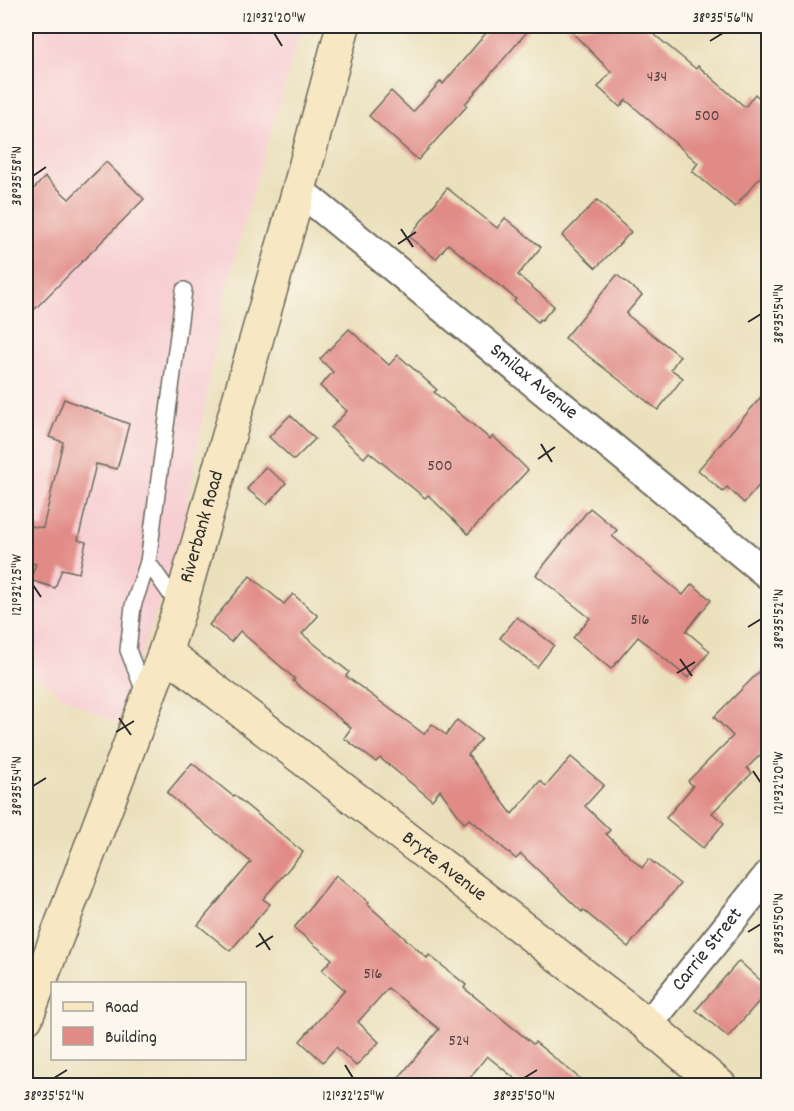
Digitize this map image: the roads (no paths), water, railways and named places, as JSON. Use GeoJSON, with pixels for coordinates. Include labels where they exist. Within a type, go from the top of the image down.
{"type":"FeatureCollection","features":[{"type":"Feature","properties":{"kind":"street","name":"Riverbank Road"},"geometry":{"type":"LineString","coordinates":[[26,1018],[180,607],[299,190],[343,26]]}},
{"type":"Feature","properties":{"kind":"street","name":"Smilax Avenue"},"geometry":{"type":"LineString","coordinates":[[299,190],[768,575]]}},
{"type":"Feature","properties":{"kind":"street","name":"Bryte Avenue"},"geometry":{"type":"LineString","coordinates":[[165,652],[648,1025],[720,1086]]}},
{"type":"Feature","properties":{"kind":"street","name":"Carrie Street"},"geometry":{"type":"LineString","coordinates":[[648,1025],[768,875]]}},
{"type":"Feature","properties":{"kind":"lane"},"geometry":{"type":"LineString","coordinates":[[147,700],[128,650],[133,606],[148,562],[184,290]]}},
{"type":"Feature","properties":{"kind":"lane"},"geometry":{"type":"LineString","coordinates":[[148,562],[180,607]]}}]}
